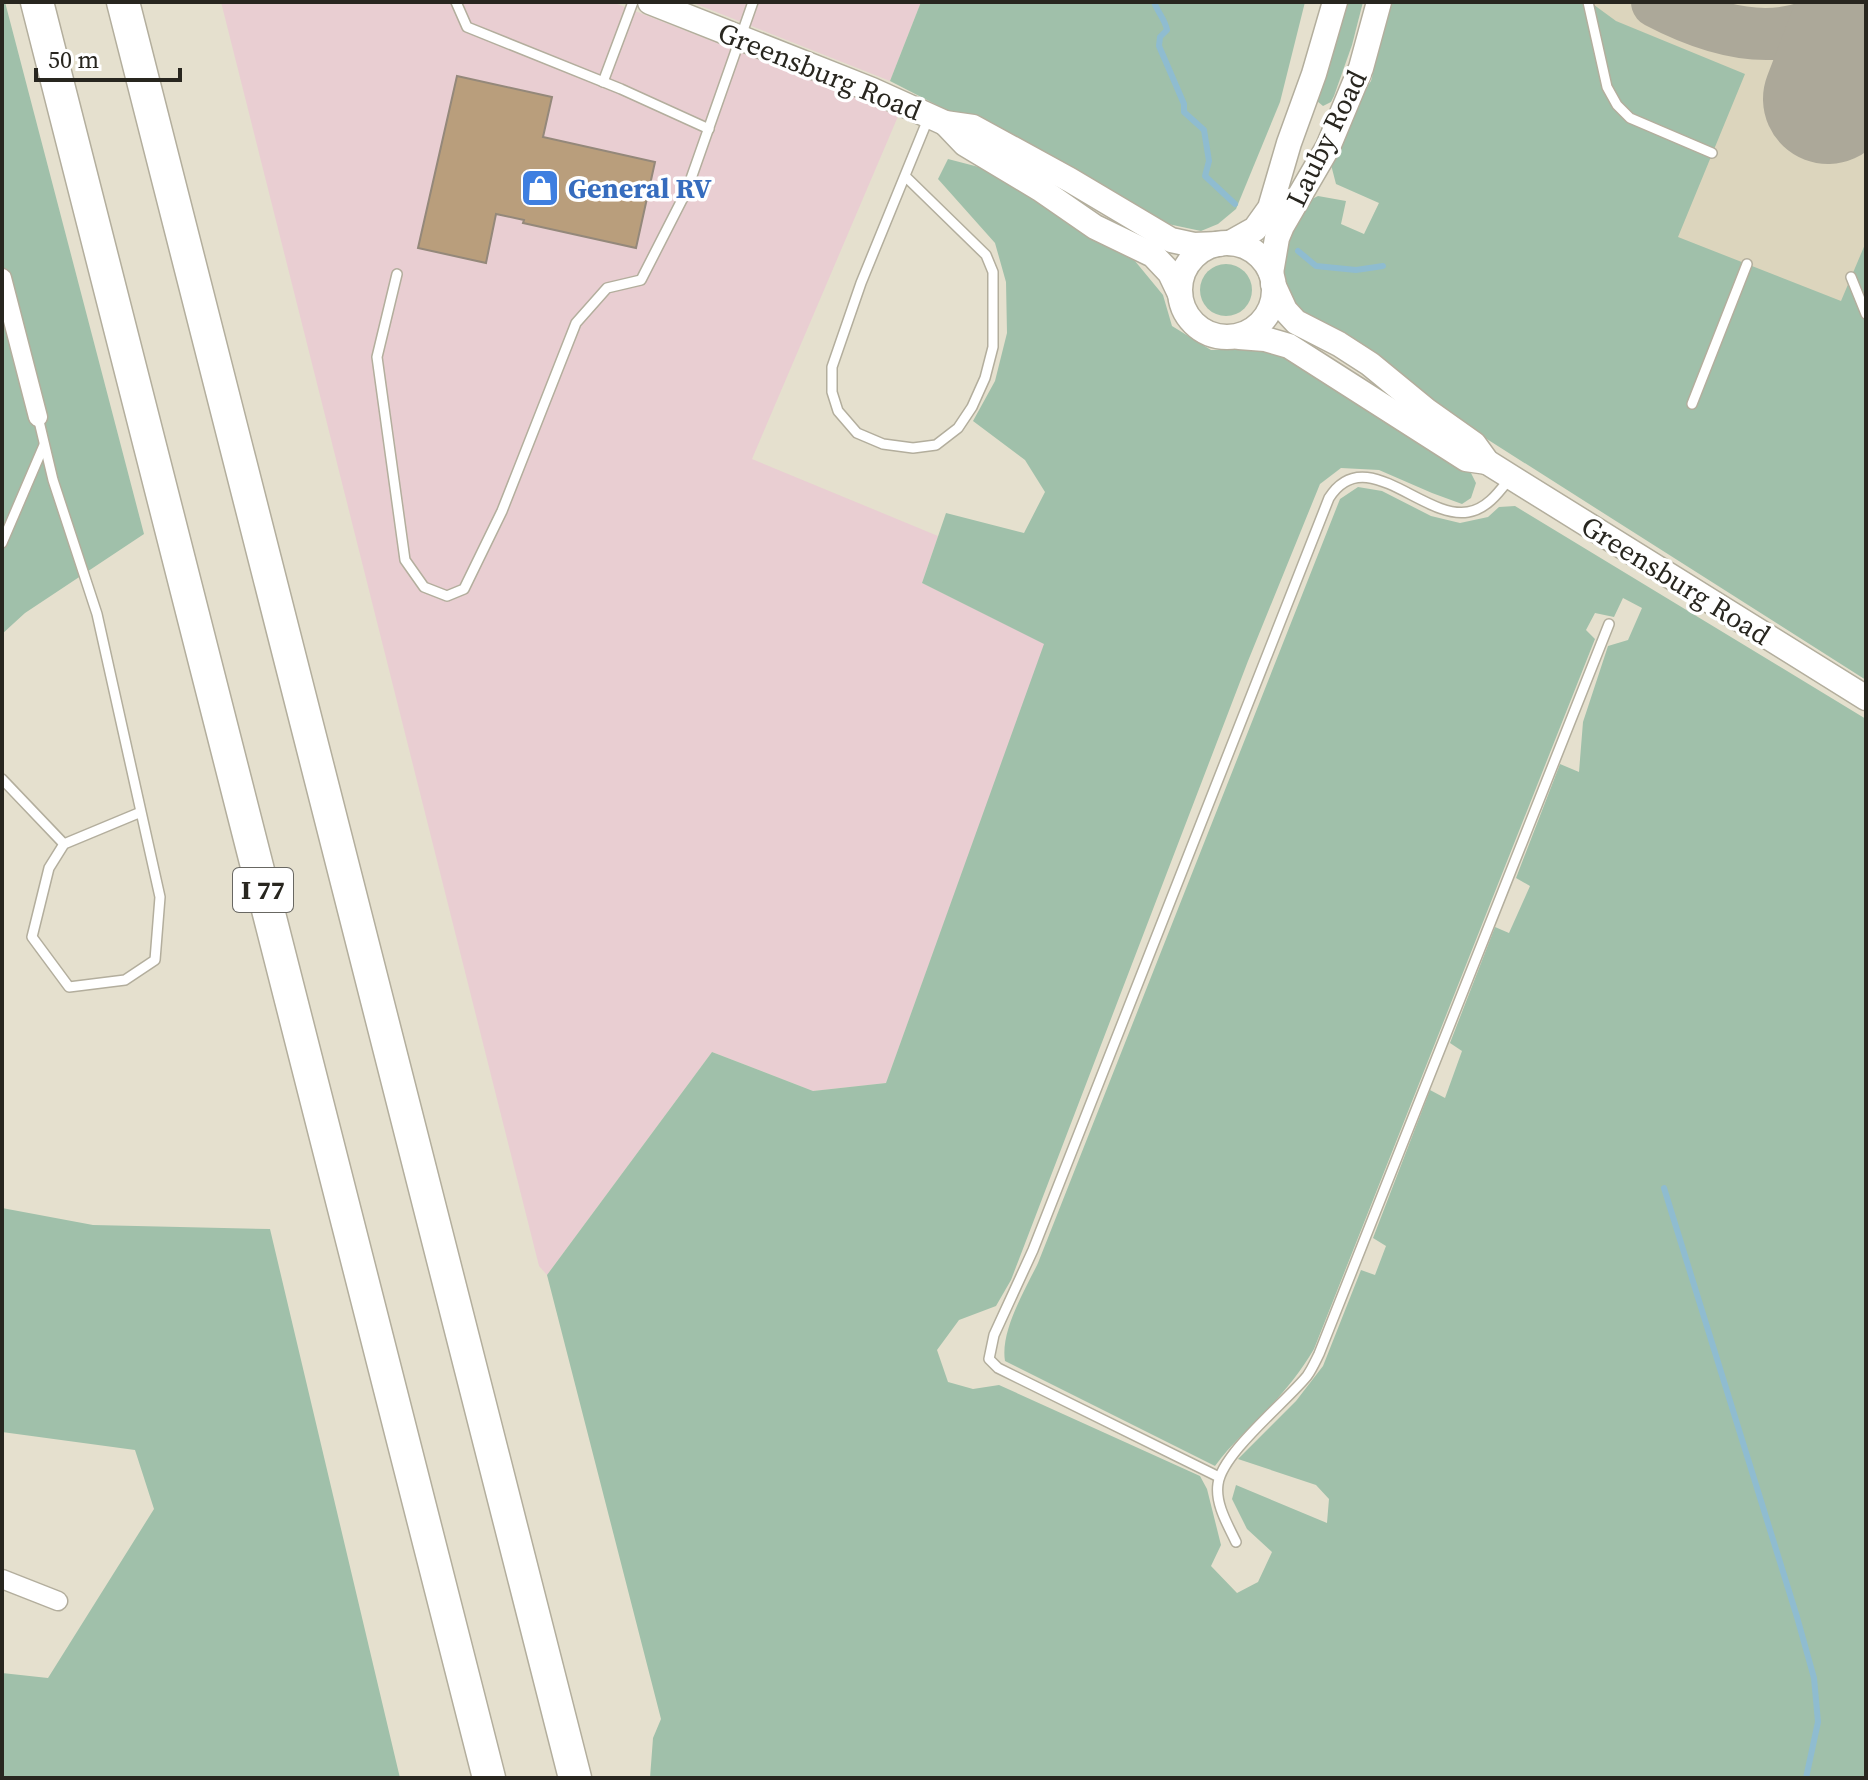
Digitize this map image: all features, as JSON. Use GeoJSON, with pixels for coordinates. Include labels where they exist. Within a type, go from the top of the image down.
{"type":"FeatureCollection","features":[{"type":"Feature","properties":{"kind":"highway","name":"I 77"},"geometry":{"type":"LineString","coordinates":[[37,2],[489,1778]]}},
{"type":"Feature","properties":{"kind":"highway"},"geometry":{"type":"LineString","coordinates":[[123,2],[575,1778]]}},
{"type":"Feature","properties":{"kind":"main road","name":"Greensburg Road"},"geometry":{"type":"LineString","coordinates":[[650,2],[937,119],[973,127],[1171,240],[1194,245],[1224,243]]}},
{"type":"Feature","properties":{"kind":"main road","name":"Lauby Road"},"geometry":{"type":"LineString","coordinates":[[1224,243],[1255,229],[1270,208],[1335,2]]}},
{"type":"Feature","properties":{"kind":"main road","name":"Lauby Road"},"geometry":{"type":"LineString","coordinates":[[1272,278],[1277,238],[1328,147],[1361,68],[1379,2]]}},
{"type":"Feature","properties":{"kind":"main road","name":"Greensburg Road"},"geometry":{"type":"LineString","coordinates":[[937,119],[965,144],[1031,183],[1088,222],[1153,255],[1170,273],[1180,294]]}},
{"type":"Feature","properties":{"kind":"main road"},"geometry":{"type":"LineString","coordinates":[[1224,243],[1244,246],[1264,261],[1272,278],[1272,304],[1266,316],[1257,327],[1239,337],[1217,337],[1197,328],[1185,312],[1180,294],[1181,279],[1191,261],[1206,248],[1224,243]]}},
{"type":"Feature","properties":{"kind":"main road","name":"Greensburg Road"},"geometry":{"type":"LineString","coordinates":[[1272,278],[1285,310],[1296,322],[1370,364],[1474,444],[1487,462],[1866,698]]}},
{"type":"Feature","properties":{"kind":"main road","name":"Greensburg Road"},"geometry":{"type":"LineString","coordinates":[[1239,337],[1265,339],[1289,346],[1466,459],[1487,462]]}},
{"type":"Feature","properties":{"kind":"street"},"geometry":{"type":"LineString","coordinates":[[2,278],[38,417]]}},
{"type":"Feature","properties":{"kind":"street"},"geometry":{"type":"LineString","coordinates":[[2,1579],[58,1601]]}},
{"type":"Feature","properties":{"kind":"lane"},"geometry":{"type":"LineString","coordinates":[[456,2],[467,27],[709,129]]}},
{"type":"Feature","properties":{"kind":"lane"},"geometry":{"type":"LineString","coordinates":[[603,82],[633,2]]}},
{"type":"Feature","properties":{"kind":"lane"},"geometry":{"type":"LineString","coordinates":[[397,274],[377,357],[405,560],[424,587],[447,596],[464,589],[502,511],[576,323],[607,288],[641,280],[687,190],[753,2]]}},
{"type":"Feature","properties":{"kind":"lane"},"geometry":{"type":"LineString","coordinates":[[1588,2],[1607,87],[1617,105],[1630,118],[1712,153]]}},
{"type":"Feature","properties":{"kind":"lane"},"geometry":{"type":"LineString","coordinates":[[905,176],[986,255],[993,272],[993,347],[981,388],[958,428],[936,445],[913,448],[883,444],[857,433],[838,411],[832,392],[832,367],[861,283],[905,176],[937,119]]}},
{"type":"Feature","properties":{"kind":"lane"},"geometry":{"type":"LineString","coordinates":[[1692,404],[1747,264]]}},
{"type":"Feature","properties":{"kind":"lane"},"geometry":{"type":"LineString","coordinates":[[1851,277],[1866,314]]}},
{"type":"Feature","properties":{"kind":"lane"},"geometry":{"type":"LineString","coordinates":[[38,417],[53,480],[97,614],[160,897],[155,960],[125,980],[69,987],[32,937],[49,868],[64,844],[141,812]]}},
{"type":"Feature","properties":{"kind":"lane"},"geometry":{"type":"LineString","coordinates":[[2,543],[44,445]]}},
{"type":"Feature","properties":{"kind":"lane"},"geometry":{"type":"LineString","coordinates":[[1219,1477],[998,1368],[989,1359],[994,1335],[1033,1250],[1329,498],[1337,487],[1355,477],[1376,479],[1452,513],[1471,512],[1494,499],[1510,477]]}},
{"type":"Feature","properties":{"kind":"lane"},"geometry":{"type":"LineString","coordinates":[[1236,1542],[1219,1504],[1219,1477],[1243,1442],[1310,1372],[1319,1354],[1609,624]]}},
{"type":"Feature","properties":{"kind":"lane"},"geometry":{"type":"LineString","coordinates":[[2,779],[64,844]]}},
{"type":"Feature","properties":{"kind":"shaded area"},"geometry":{"type":"Polygon","coordinates":[[[221,2],[612,2],[899,114],[752,459],[938,536],[922,583],[1045,644],[886,1083],[813,1091],[712,1052],[547,1275],[539,1266],[221,2]]]}},
{"type":"Feature","properties":{"kind":"shaded area"},"geometry":{"type":"Polygon","coordinates":[[[691,2],[921,2],[890,81],[691,2]]]}},
{"type":"Feature","properties":{"kind":"shaded area"},"geometry":{"type":"Polygon","coordinates":[[[1416,2],[1866,2],[1866,656],[1365,234],[1379,203],[1416,2]]]}},
{"type":"Feature","properties":{"kind":"green space"},"geometry":{"type":"Polygon","coordinates":[[[2,2],[5,2],[144,534],[25,613],[2,634],[2,2]]]}},
{"type":"Feature","properties":{"kind":"green space"},"geometry":{"type":"Polygon","coordinates":[[[921,2],[1305,2],[1280,102],[1236,209],[1218,224],[1201,231],[1168,224],[890,81],[921,2]]]}},
{"type":"Feature","properties":{"kind":"green space"},"geometry":{"type":"Polygon","coordinates":[[[1343,2],[1363,2],[1334,96],[1331,102],[1323,106],[1317,101],[1343,2]]]}},
{"type":"Feature","properties":{"kind":"green space"},"geometry":{"type":"Polygon","coordinates":[[[1391,2],[1590,2],[1616,21],[1745,74],[1678,237],[1841,301],[1866,242],[1866,680],[1301,318],[1285,292],[1282,263],[1287,235],[1300,205],[1318,196],[1346,201],[1341,224],[1364,234],[1379,203],[1336,184],[1329,157],[1371,81],[1391,2]]]}},
{"type":"Feature","properties":{"kind":"green space"},"geometry":{"type":"Polygon","coordinates":[[[948,159],[998,172],[1135,261],[1163,295],[1172,326],[1211,350],[1257,349],[1295,360],[1469,469],[1476,483],[1471,498],[1462,504],[1379,470],[1341,468],[1320,484],[1248,661],[1011,1280],[996,1306],[959,1320],[937,1350],[948,1382],[973,1389],[999,1385],[1200,1476],[1207,1489],[1221,1545],[1211,1566],[1237,1593],[1258,1582],[1272,1552],[1247,1529],[1232,1499],[1236,1485],[1327,1523],[1329,1499],[1316,1485],[1238,1459],[1296,1401],[1323,1366],[1361,1270],[1375,1275],[1386,1246],[1373,1238],[1430,1090],[1445,1098],[1462,1051],[1450,1043],[1495,927],[1509,933],[1530,886],[1516,878],[1560,764],[1579,772],[1583,722],[1608,646],[1628,640],[1642,608],[1623,598],[1614,617],[1595,613],[1586,630],[1595,639],[1314,1349],[1280,1396],[1215,1466],[1005,1361],[1006,1337],[1340,499],[1358,487],[1382,491],[1431,516],[1460,523],[1488,517],[1499,507],[1515,506],[1866,719],[1866,1778],[650,1778],[653,1738],[661,1719],[547,1275],[712,1052],[813,1091],[886,1083],[1044,644],[922,583],[946,513],[1024,533],[1045,492],[1025,460],[973,421],[995,381],[1007,333],[1006,282],[995,243],[938,179],[948,159]]]}},
{"type":"Feature","properties":{"kind":"green space"},"geometry":{"type":"Polygon","coordinates":[[[1226,264],[1245,271],[1252,290],[1245,309],[1226,316],[1207,309],[1200,290],[1207,271],[1226,264]]]}},
{"type":"Feature","properties":{"kind":"green space"},"geometry":{"type":"Polygon","coordinates":[[[2,1208],[93,1225],[270,1229],[400,1778],[2,1778],[2,1673],[48,1678],[154,1509],[135,1450],[2,1432],[2,1208]]]}},
{"type":"Feature","properties":{"kind":"building","name":"General RV"},"geometry":{"type":"Polygon","coordinates":[[[457,76],[552,97],[543,137],[655,162],[636,248],[496,214],[486,263],[418,248],[457,76]]]}},
{"type":"Feature","properties":{"kind":"waterway"},"geometry":{"type":"LineString","coordinates":[[1154,2],[1167,30],[1160,37],[1159,46],[1184,104],[1184,112],[1204,130],[1209,161],[1205,176],[1235,204]]}},
{"type":"Feature","properties":{"kind":"waterway"},"geometry":{"type":"LineString","coordinates":[[1298,251],[1316,266],[1356,270],[1383,266]]}},
{"type":"Feature","properties":{"kind":"waterway"},"geometry":{"type":"LineString","coordinates":[[1664,1188],[1814,1678],[1818,1722],[1806,1778]]}},
{"type":"Feature","properties":{"kind":"taxiway"},"geometry":{"type":"LineString","coordinates":[[1657,2],[1705,23],[1754,34],[1803,28],[1827,18],[1849,2]]}},
{"type":"Feature","properties":{"kind":"taxiway"},"geometry":{"type":"LineString","coordinates":[[1851,36],[1853,58],[1866,91]]}},
{"type":"Feature","properties":{"kind":"runway"},"geometry":{"type":"LineString","coordinates":[[1828,99],[1865,2]]}},
{"type":"Feature","properties":{"kind":"place","name":"General RV"},"geometry":{"type":"Point","coordinates":[540,188]}}]}
